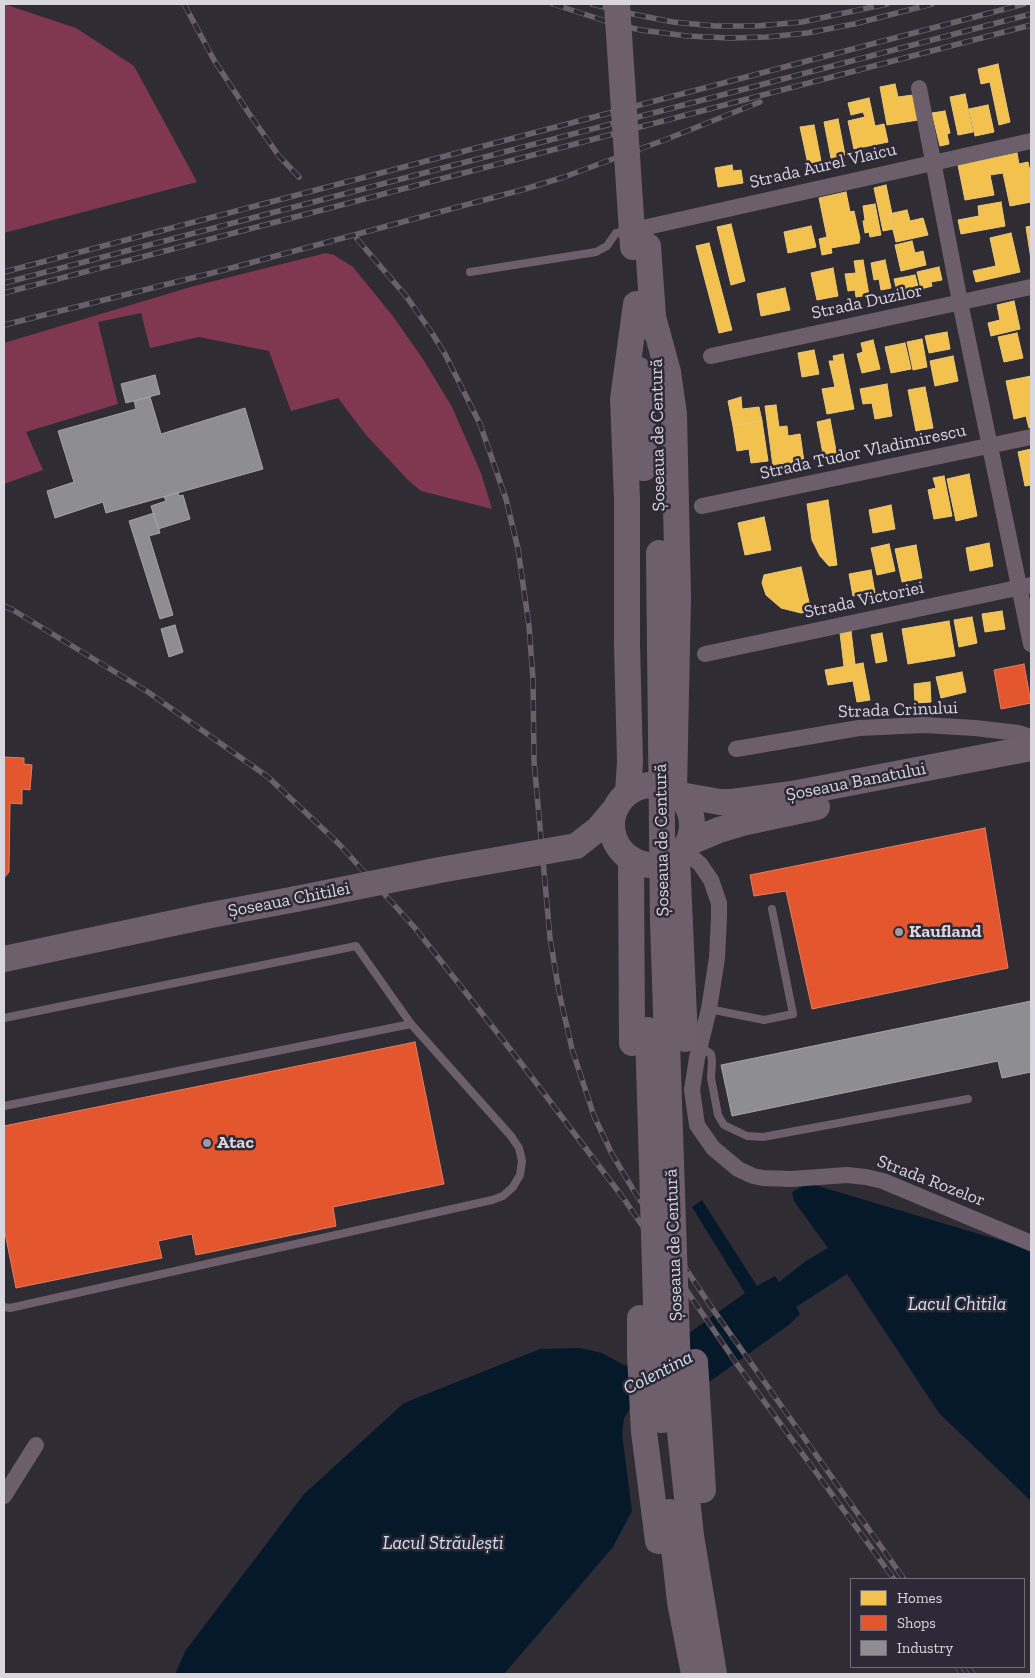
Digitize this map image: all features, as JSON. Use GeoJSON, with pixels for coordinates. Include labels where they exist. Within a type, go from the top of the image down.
{"type":"FeatureCollection","features":[{"type":"Feature","properties":{"kind":"main road","name":"Șoseaua de Centură"},"geometry":{"type":"LineString","coordinates":[[617,4],[635,242],[645,311],[644,477],[651,554],[680,1432],[691,1536],[714,1674]]}},
{"type":"Feature","properties":{"kind":"main road","name":"Șoseaua de Centură"},"geometry":{"type":"LineString","coordinates":[[633,4],[635,242]]}},
{"type":"Feature","properties":{"kind":"main road"},"geometry":{"type":"LineString","coordinates":[[645,311],[668,372],[674,414],[678,598],[677,792]]}},
{"type":"Feature","properties":{"kind":"main road"},"geometry":{"type":"LineString","coordinates":[[621,801],[634,788],[647,784],[661,785],[677,792],[687,803],[693,823],[692,833],[683,850],[668,862],[649,865],[640,863],[626,855],[613,836],[612,827],[621,801],[630,762],[626,644],[627,499],[623,399],[645,311]]}},
{"type":"Feature","properties":{"kind":"main road","name":"Șoseaua de Centură"},"geometry":{"type":"LineString","coordinates":[[651,554],[645,924],[656,1303],[662,1435],[680,1602],[694,1674]]}},
{"type":"Feature","properties":{"kind":"main road","name":"Șoseaua Banatului"},"geometry":{"type":"LineString","coordinates":[[677,792],[720,802],[732,802],[792,794],[1031,748]]}},
{"type":"Feature","properties":{"kind":"main road","name":"Șoseaua Banatului"},"geometry":{"type":"LineString","coordinates":[[683,850],[719,830],[742,822],[1031,765]]}},
{"type":"Feature","properties":{"kind":"main road","name":"Șoseaua Chitilei"},"geometry":{"type":"LineString","coordinates":[[576,846],[598,829],[621,801]]}},
{"type":"Feature","properties":{"kind":"main road","name":"Șoseaua Chitilei"},"geometry":{"type":"LineString","coordinates":[[4,959],[211,915],[440,870],[576,846],[603,848],[626,855]]}},
{"type":"Feature","properties":{"kind":"main road"},"geometry":{"type":"LineString","coordinates":[[683,850],[692,1042],[690,1303],[700,1432],[704,1538],[709,1586],[725,1674]]}},
{"type":"Feature","properties":{"kind":"main road"},"geometry":{"type":"LineString","coordinates":[[626,855],[640,1355],[644,1432],[655,1520],[683,1674]]}},
{"type":"Feature","properties":{"kind":"street"},"geometry":{"type":"LineString","coordinates":[[919,88],[989,446],[1026,586],[1031,644]]}},
{"type":"Feature","properties":{"kind":"street","name":"Strada Aurel Vlaicu"},"geometry":{"type":"LineString","coordinates":[[635,242],[934,162],[1031,142]]}},
{"type":"Feature","properties":{"kind":"street","name":"Strada Duzilor"},"geometry":{"type":"LineString","coordinates":[[711,356],[1031,287]]}},
{"type":"Feature","properties":{"kind":"street","name":"Strada Tudor Vladimirescu"},"geometry":{"type":"LineString","coordinates":[[702,506],[1031,437]]}},
{"type":"Feature","properties":{"kind":"street","name":"Strada Victoriei"},"geometry":{"type":"LineString","coordinates":[[705,654],[1026,586]]}},
{"type":"Feature","properties":{"kind":"street","name":"Strada Crinului"},"geometry":{"type":"LineString","coordinates":[[736,749],[859,728],[924,725],[975,728],[1018,733],[1031,737]]}},
{"type":"Feature","properties":{"kind":"street"},"geometry":{"type":"LineString","coordinates":[[683,850],[700,864],[711,880],[718,904],[719,917],[717,958],[709,1008],[692,1042]]}},
{"type":"Feature","properties":{"kind":"street","name":"Strada Rozelor"},"geometry":{"type":"LineString","coordinates":[[692,1042],[692,1090],[696,1125],[713,1148],[738,1169],[753,1176],[776,1180],[830,1175],[866,1177],[896,1185],[1031,1243]]}},
{"type":"Feature","properties":{"kind":"street"},"geometry":{"type":"LineString","coordinates":[[4,1496],[10,1468],[36,1445]]}},
{"type":"Feature","properties":{"kind":"lane"},"geometry":{"type":"LineString","coordinates":[[470,272],[596,252],[608,246],[616,233],[635,242]]}},
{"type":"Feature","properties":{"kind":"lane"},"geometry":{"type":"LineString","coordinates":[[709,1008],[764,1020],[793,1014],[772,909]]}},
{"type":"Feature","properties":{"kind":"lane"},"geometry":{"type":"LineString","coordinates":[[4,1018],[356,946],[411,1024],[511,1136],[519,1148],[522,1161],[520,1175],[513,1187],[503,1196],[492,1200],[10,1308],[4,1307]]}},
{"type":"Feature","properties":{"kind":"lane"},"geometry":{"type":"LineString","coordinates":[[4,1106],[411,1024]]}},
{"type":"Feature","properties":{"kind":"lane"},"geometry":{"type":"LineString","coordinates":[[692,1042],[710,1054],[712,1061],[710,1078],[718,1115],[724,1125],[746,1136],[763,1137],[968,1099]]}},
{"type":"Feature","properties":{"kind":"shaded area"},"geometry":{"type":"Polygon","coordinates":[[[4,4],[76,28],[134,66],[197,182],[4,233],[4,4]]]}},
{"type":"Feature","properties":{"kind":"shaded area"},"geometry":{"type":"Polygon","coordinates":[[[326,253],[334,255],[353,267],[392,315],[423,359],[452,407],[481,473],[492,509],[421,491],[408,480],[366,435],[338,398],[291,411],[269,351],[199,337],[150,348],[141,313],[98,322],[118,404],[26,432],[43,470],[4,484],[4,343],[194,286],[326,253]]]}},
{"type":"Feature","properties":{"kind":"water","name":"Lacul Străulești"},"geometry":{"type":"Polygon","coordinates":[[[808,1183],[1009,1243],[1031,1252],[1031,1501],[939,1413],[847,1274],[796,1307],[800,1314],[790,1324],[712,1380],[631,1407],[624,1418],[622,1434],[632,1511],[613,1547],[504,1674],[175,1674],[186,1650],[304,1494],[404,1403],[540,1349],[580,1348],[602,1353],[624,1365],[633,1366],[682,1338],[745,1293],[692,1207],[702,1200],[757,1286],[775,1276],[779,1282],[806,1261],[828,1248],[794,1201],[792,1192],[808,1183]]]}},
{"type":"Feature","properties":{"kind":"building: Homes"},"geometry":{"type":"Polygon","coordinates":[[[998,64],[1010,122],[999,125],[990,82],[981,84],[978,69],[998,64]]]}},
{"type":"Feature","properties":{"kind":"building: Homes"},"geometry":{"type":"Polygon","coordinates":[[[895,84],[898,97],[913,95],[918,120],[887,125],[880,87],[895,84]]]}},
{"type":"Feature","properties":{"kind":"building: Homes"},"geometry":{"type":"Polygon","coordinates":[[[965,94],[973,132],[958,135],[950,97],[965,94]]]}},
{"type":"Feature","properties":{"kind":"building: Homes"},"geometry":{"type":"Polygon","coordinates":[[[869,98],[875,126],[884,124],[888,142],[854,149],[848,121],[865,117],[863,112],[851,115],[848,103],[869,98]]]}},
{"type":"Feature","properties":{"kind":"building: Homes"},"geometry":{"type":"Polygon","coordinates":[[[988,105],[994,132],[975,136],[969,109],[988,105]]]}},
{"type":"Feature","properties":{"kind":"building: Homes"},"geometry":{"type":"Polygon","coordinates":[[[945,111],[950,133],[947,134],[949,144],[940,146],[932,113],[945,111]]]}},
{"type":"Feature","properties":{"kind":"building: Homes"},"geometry":{"type":"Polygon","coordinates":[[[838,119],[845,155],[831,158],[824,122],[838,119]]]}},
{"type":"Feature","properties":{"kind":"building: Homes"},"geometry":{"type":"Polygon","coordinates":[[[814,125],[821,161],[808,164],[800,127],[814,125]]]}},
{"type":"Feature","properties":{"kind":"building: Homes"},"geometry":{"type":"Polygon","coordinates":[[[1017,153],[1019,164],[1028,162],[1031,177],[1031,202],[1010,206],[1003,173],[990,175],[994,195],[965,200],[958,165],[1017,153]]]}},
{"type":"Feature","properties":{"kind":"building: Homes"},"geometry":{"type":"Polygon","coordinates":[[[732,165],[733,171],[741,170],[743,183],[718,187],[715,168],[732,165]]]}},
{"type":"Feature","properties":{"kind":"building: Homes"},"geometry":{"type":"Polygon","coordinates":[[[886,185],[892,214],[889,214],[893,229],[883,231],[874,188],[886,185]]]}},
{"type":"Feature","properties":{"kind":"building: Homes"},"geometry":{"type":"Polygon","coordinates":[[[846,192],[850,212],[854,211],[860,238],[859,243],[831,248],[832,253],[822,255],[819,239],[827,237],[819,198],[846,192]]]}},
{"type":"Feature","properties":{"kind":"building: Homes"},"geometry":{"type":"Polygon","coordinates":[[[1001,202],[1005,226],[961,234],[958,220],[979,216],[978,206],[1001,202]]]}},
{"type":"Feature","properties":{"kind":"building: Homes"},"geometry":{"type":"Polygon","coordinates":[[[875,204],[881,235],[870,237],[869,232],[865,233],[863,206],[875,204]]]}},
{"type":"Feature","properties":{"kind":"building: Homes"},"geometry":{"type":"Polygon","coordinates":[[[907,210],[910,221],[923,218],[928,235],[896,242],[889,214],[907,210]]]}},
{"type":"Feature","properties":{"kind":"building: Homes"},"geometry":{"type":"Polygon","coordinates":[[[731,224],[745,281],[731,285],[717,227],[731,224]]]}},
{"type":"Feature","properties":{"kind":"building: Homes"},"geometry":{"type":"Polygon","coordinates":[[[811,226],[816,247],[788,253],[784,232],[811,226]]]}},
{"type":"Feature","properties":{"kind":"building: Homes"},"geometry":{"type":"Polygon","coordinates":[[[1031,226],[1031,259],[1026,227],[1031,226]]]}},
{"type":"Feature","properties":{"kind":"building: Homes"},"geometry":{"type":"Polygon","coordinates":[[[1011,233],[1020,272],[976,282],[973,271],[996,266],[990,238],[1011,233]]]}},
{"type":"Feature","properties":{"kind":"building: Homes"},"geometry":{"type":"Polygon","coordinates":[[[912,241],[915,253],[923,251],[926,265],[901,271],[895,245],[912,241]]]}},
{"type":"Feature","properties":{"kind":"building: Homes"},"geometry":{"type":"Polygon","coordinates":[[[709,243],[732,330],[719,333],[696,246],[709,243]]]}},
{"type":"Feature","properties":{"kind":"building: Homes"},"geometry":{"type":"Polygon","coordinates":[[[863,260],[869,295],[856,297],[855,290],[848,291],[845,274],[856,273],[854,261],[863,260]]]}},
{"type":"Feature","properties":{"kind":"building: Homes"},"geometry":{"type":"Polygon","coordinates":[[[885,260],[891,288],[881,290],[879,279],[874,280],[871,263],[885,260]]]}},
{"type":"Feature","properties":{"kind":"building: Homes"},"geometry":{"type":"Polygon","coordinates":[[[939,267],[942,280],[931,282],[932,286],[921,289],[917,272],[939,267]]]}},
{"type":"Feature","properties":{"kind":"building: Homes"},"geometry":{"type":"Polygon","coordinates":[[[833,268],[838,296],[817,300],[811,273],[833,268]]]}},
{"type":"Feature","properties":{"kind":"building: Homes"},"geometry":{"type":"Polygon","coordinates":[[[915,275],[918,286],[897,291],[894,279],[915,275]]]}},
{"type":"Feature","properties":{"kind":"building: Homes"},"geometry":{"type":"Polygon","coordinates":[[[785,288],[790,310],[761,316],[757,294],[785,288]]]}},
{"type":"Feature","properties":{"kind":"building: Homes"},"geometry":{"type":"Polygon","coordinates":[[[1014,301],[1020,329],[991,336],[988,323],[1000,320],[997,305],[1014,301]]]}},
{"type":"Feature","properties":{"kind":"building: Homes"},"geometry":{"type":"Polygon","coordinates":[[[947,332],[950,349],[929,353],[925,336],[947,332]]]}},
{"type":"Feature","properties":{"kind":"building: Homes"},"geometry":{"type":"Polygon","coordinates":[[[1017,333],[1023,358],[1004,362],[998,337],[1017,333]]]}},
{"type":"Feature","properties":{"kind":"building: Homes"},"geometry":{"type":"Polygon","coordinates":[[[922,339],[927,367],[913,370],[907,342],[922,339]]]}},
{"type":"Feature","properties":{"kind":"building: Homes"},"geometry":{"type":"Polygon","coordinates":[[[873,340],[880,369],[862,373],[857,354],[863,352],[861,343],[873,340]]]}},
{"type":"Feature","properties":{"kind":"building: Homes"},"geometry":{"type":"Polygon","coordinates":[[[905,343],[911,369],[891,373],[885,347],[905,343]]]}},
{"type":"Feature","properties":{"kind":"building: Homes"},"geometry":{"type":"Polygon","coordinates":[[[814,350],[819,374],[802,377],[798,353],[814,350]]]}},
{"type":"Feature","properties":{"kind":"building: Homes"},"geometry":{"type":"Polygon","coordinates":[[[843,354],[854,409],[827,414],[822,389],[835,387],[829,361],[834,361],[833,356],[843,354]]]}},
{"type":"Feature","properties":{"kind":"building: Homes"},"geometry":{"type":"Polygon","coordinates":[[[953,356],[958,381],[935,386],[930,361],[953,356]]]}},
{"type":"Feature","properties":{"kind":"building: Homes"},"geometry":{"type":"Polygon","coordinates":[[[1031,376],[1031,427],[1029,428],[1026,416],[1014,419],[1006,381],[1031,376]]]}},
{"type":"Feature","properties":{"kind":"building: Homes"},"geometry":{"type":"Polygon","coordinates":[[[887,384],[892,416],[875,419],[872,403],[863,404],[860,389],[887,384]]]}},
{"type":"Feature","properties":{"kind":"building: Homes"},"geometry":{"type":"Polygon","coordinates":[[[925,387],[933,428],[916,431],[908,390],[925,387]]]}},
{"type":"Feature","properties":{"kind":"building: Homes"},"geometry":{"type":"Polygon","coordinates":[[[741,397],[742,409],[759,407],[762,421],[733,426],[728,401],[741,397]]]}},
{"type":"Feature","properties":{"kind":"building: Homes"},"geometry":{"type":"Polygon","coordinates":[[[776,405],[779,427],[787,426],[788,436],[800,434],[804,462],[773,466],[765,406],[776,405]]]}},
{"type":"Feature","properties":{"kind":"building: Homes"},"geometry":{"type":"Polygon","coordinates":[[[830,419],[837,456],[824,459],[817,422],[830,419]]]}},
{"type":"Feature","properties":{"kind":"building: Homes"},"geometry":{"type":"Polygon","coordinates":[[[762,421],[768,461],[751,463],[749,449],[737,451],[733,426],[762,421]]]}},
{"type":"Feature","properties":{"kind":"building: Homes"},"geometry":{"type":"Polygon","coordinates":[[[1031,449],[1031,485],[1025,486],[1018,452],[1031,449]]]}},
{"type":"Feature","properties":{"kind":"building: Homes"},"geometry":{"type":"Polygon","coordinates":[[[969,474],[977,516],[956,521],[947,479],[969,474]]]}},
{"type":"Feature","properties":{"kind":"building: Homes"},"geometry":{"type":"Polygon","coordinates":[[[944,476],[952,516],[934,519],[928,490],[936,488],[933,478],[944,476]]]}},
{"type":"Feature","properties":{"kind":"building: Homes"},"geometry":{"type":"Polygon","coordinates":[[[828,500],[837,565],[829,566],[820,556],[812,540],[807,504],[828,500]]]}},
{"type":"Feature","properties":{"kind":"building: Homes"},"geometry":{"type":"Polygon","coordinates":[[[891,505],[895,529],[873,533],[869,510],[891,505]]]}},
{"type":"Feature","properties":{"kind":"building: Homes"},"geometry":{"type":"Polygon","coordinates":[[[764,517],[771,550],[745,555],[738,523],[764,517]]]}},
{"type":"Feature","properties":{"kind":"building: Homes"},"geometry":{"type":"Polygon","coordinates":[[[989,543],[993,566],[970,571],[966,548],[989,543]]]}},
{"type":"Feature","properties":{"kind":"building: Homes"},"geometry":{"type":"Polygon","coordinates":[[[889,544],[895,571],[877,575],[871,548],[889,544]]]}},
{"type":"Feature","properties":{"kind":"building: Homes"},"geometry":{"type":"Polygon","coordinates":[[[916,545],[922,578],[902,582],[895,549],[916,545]]]}},
{"type":"Feature","properties":{"kind":"building: Homes"},"geometry":{"type":"Polygon","coordinates":[[[801,567],[811,611],[801,613],[781,608],[766,595],[762,583],[764,575],[801,567]]]}},
{"type":"Feature","properties":{"kind":"building: Homes"},"geometry":{"type":"Polygon","coordinates":[[[871,570],[875,593],[853,596],[849,574],[871,570]]]}},
{"type":"Feature","properties":{"kind":"building: Homes"},"geometry":{"type":"Polygon","coordinates":[[[1002,611],[1005,629],[985,632],[982,614],[1002,611]]]}},
{"type":"Feature","properties":{"kind":"building: Homes"},"geometry":{"type":"Polygon","coordinates":[[[972,617],[977,643],[959,647],[954,620],[972,617]]]}},
{"type":"Feature","properties":{"kind":"building: Homes"},"geometry":{"type":"Polygon","coordinates":[[[949,621],[955,656],[908,664],[902,629],[949,621]]]}},
{"type":"Feature","properties":{"kind":"building: Homes"},"geometry":{"type":"Polygon","coordinates":[[[851,631],[855,664],[844,666],[840,633],[851,631]]]}},
{"type":"Feature","properties":{"kind":"building: Homes"},"geometry":{"type":"Polygon","coordinates":[[[882,633],[887,661],[876,663],[871,635],[882,633]]]}},
{"type":"Feature","properties":{"kind":"building: Homes"},"geometry":{"type":"Polygon","coordinates":[[[863,663],[870,700],[857,702],[853,681],[828,685],[825,670],[863,663]]]}},
{"type":"Feature","properties":{"kind":"building: Homes"},"geometry":{"type":"Polygon","coordinates":[[[962,672],[966,692],[941,698],[936,677],[962,672]]]}},
{"type":"Feature","properties":{"kind":"building: Homes"},"geometry":{"type":"Polygon","coordinates":[[[930,682],[931,702],[915,703],[914,684],[930,682]]]}},
{"type":"Feature","properties":{"kind":"building: Shops"},"geometry":{"type":"Polygon","coordinates":[[[1024,664],[1031,703],[1001,709],[994,670],[1024,664]]]}},
{"type":"Feature","properties":{"kind":"building: Shops"},"geometry":{"type":"Polygon","coordinates":[[[4,757],[24,758],[24,764],[32,765],[30,790],[22,789],[22,804],[10,803],[9,872],[4,878],[4,757]]]}},
{"type":"Feature","properties":{"kind":"building: Shops","name":"Kaufland"},"geometry":{"type":"Polygon","coordinates":[[[985,828],[1008,968],[812,1009],[786,891],[754,896],[750,875],[985,828]]]}},
{"type":"Feature","properties":{"kind":"building: Shops"},"geometry":{"type":"Polygon","coordinates":[[[415,1042],[444,1184],[333,1207],[336,1226],[196,1255],[192,1234],[158,1241],[162,1258],[16,1288],[4,1228],[4,1126],[415,1042]]]}},
{"type":"Feature","properties":{"kind":"building: Industry"},"geometry":{"type":"Polygon","coordinates":[[[155,375],[160,394],[126,403],[121,384],[155,375]]]}},
{"type":"Feature","properties":{"kind":"building: Industry"},"geometry":{"type":"Polygon","coordinates":[[[150,397],[161,434],[245,408],[263,469],[106,513],[103,502],[55,518],[47,491],[74,482],[58,431],[136,409],[134,401],[150,397]]]}},
{"type":"Feature","properties":{"kind":"building: Industry"},"geometry":{"type":"Polygon","coordinates":[[[178,492],[179,496],[183,495],[190,519],[158,529],[151,506],[166,501],[164,497],[178,492]]]}},
{"type":"Feature","properties":{"kind":"building: Industry"},"geometry":{"type":"Polygon","coordinates":[[[154,513],[160,533],[149,536],[173,615],[160,619],[129,521],[154,513]]]}},
{"type":"Feature","properties":{"kind":"building: Industry"},"geometry":{"type":"Polygon","coordinates":[[[175,625],[183,652],[169,657],[161,629],[175,625]]]}},
{"type":"Feature","properties":{"kind":"building: Industry"},"geometry":{"type":"Polygon","coordinates":[[[1031,1001],[1031,1072],[1002,1078],[998,1061],[732,1116],[721,1065],[1031,1001]]]}},
{"type":"Feature","properties":{"kind":"railway"},"geometry":{"type":"LineString","coordinates":[[184,4],[214,60],[248,112],[279,156],[299,177]]}},
{"type":"Feature","properties":{"kind":"railway"},"geometry":{"type":"LineString","coordinates":[[553,4],[618,25],[641,30],[687,36],[730,38],[807,33],[854,24],[932,4]]}},
{"type":"Feature","properties":{"kind":"railway"},"geometry":{"type":"LineString","coordinates":[[592,4],[673,22],[715,26],[757,26],[802,22],[887,4]]}},
{"type":"Feature","properties":{"kind":"railway"},"geometry":{"type":"LineString","coordinates":[[4,272],[1024,4]]}},
{"type":"Feature","properties":{"kind":"railway"},"geometry":{"type":"LineString","coordinates":[[4,283],[1031,14]]}},
{"type":"Feature","properties":{"kind":"railway"},"geometry":{"type":"LineString","coordinates":[[4,293],[1031,25]]}},
{"type":"Feature","properties":{"kind":"railway"},"geometry":{"type":"LineString","coordinates":[[4,325],[220,271],[525,189],[564,177],[667,139],[760,102]]}},
{"type":"Feature","properties":{"kind":"railway"},"geometry":{"type":"LineString","coordinates":[[357,239],[406,296],[445,354],[480,424],[506,499],[518,549],[529,626],[533,679],[534,761],[550,938],[559,992],[572,1049],[594,1116],[612,1154],[634,1191],[712,1308],[903,1578]]}},
{"type":"Feature","properties":{"kind":"railway"},"geometry":{"type":"LineString","coordinates":[[4,606],[148,692],[268,777],[339,844],[415,928],[624,1199],[739,1367],[893,1578]]}},
{"type":"Feature","properties":{"kind":"railway"},"geometry":{"type":"LineString","coordinates":[[958,1668],[962,1674]]}},
{"type":"Feature","properties":{"kind":"railway"},"geometry":{"type":"LineString","coordinates":[[969,1668],[973,1674]]}},
{"type":"Feature","properties":{"kind":"place","name":"Kaufland"},"geometry":{"type":"Point","coordinates":[899,932]}},
{"type":"Feature","properties":{"kind":"place","name":"Atac"},"geometry":{"type":"Point","coordinates":[207,1143]}},
{"type":"Feature","properties":{"kind":"water label","name":"Lacul Chitila"},"geometry":{"type":"Point","coordinates":[957,1305]}},
{"type":"Feature","properties":{"kind":"water label","name":"Colentina"},"geometry":{"type":"Point","coordinates":[658,1373]}}]}
